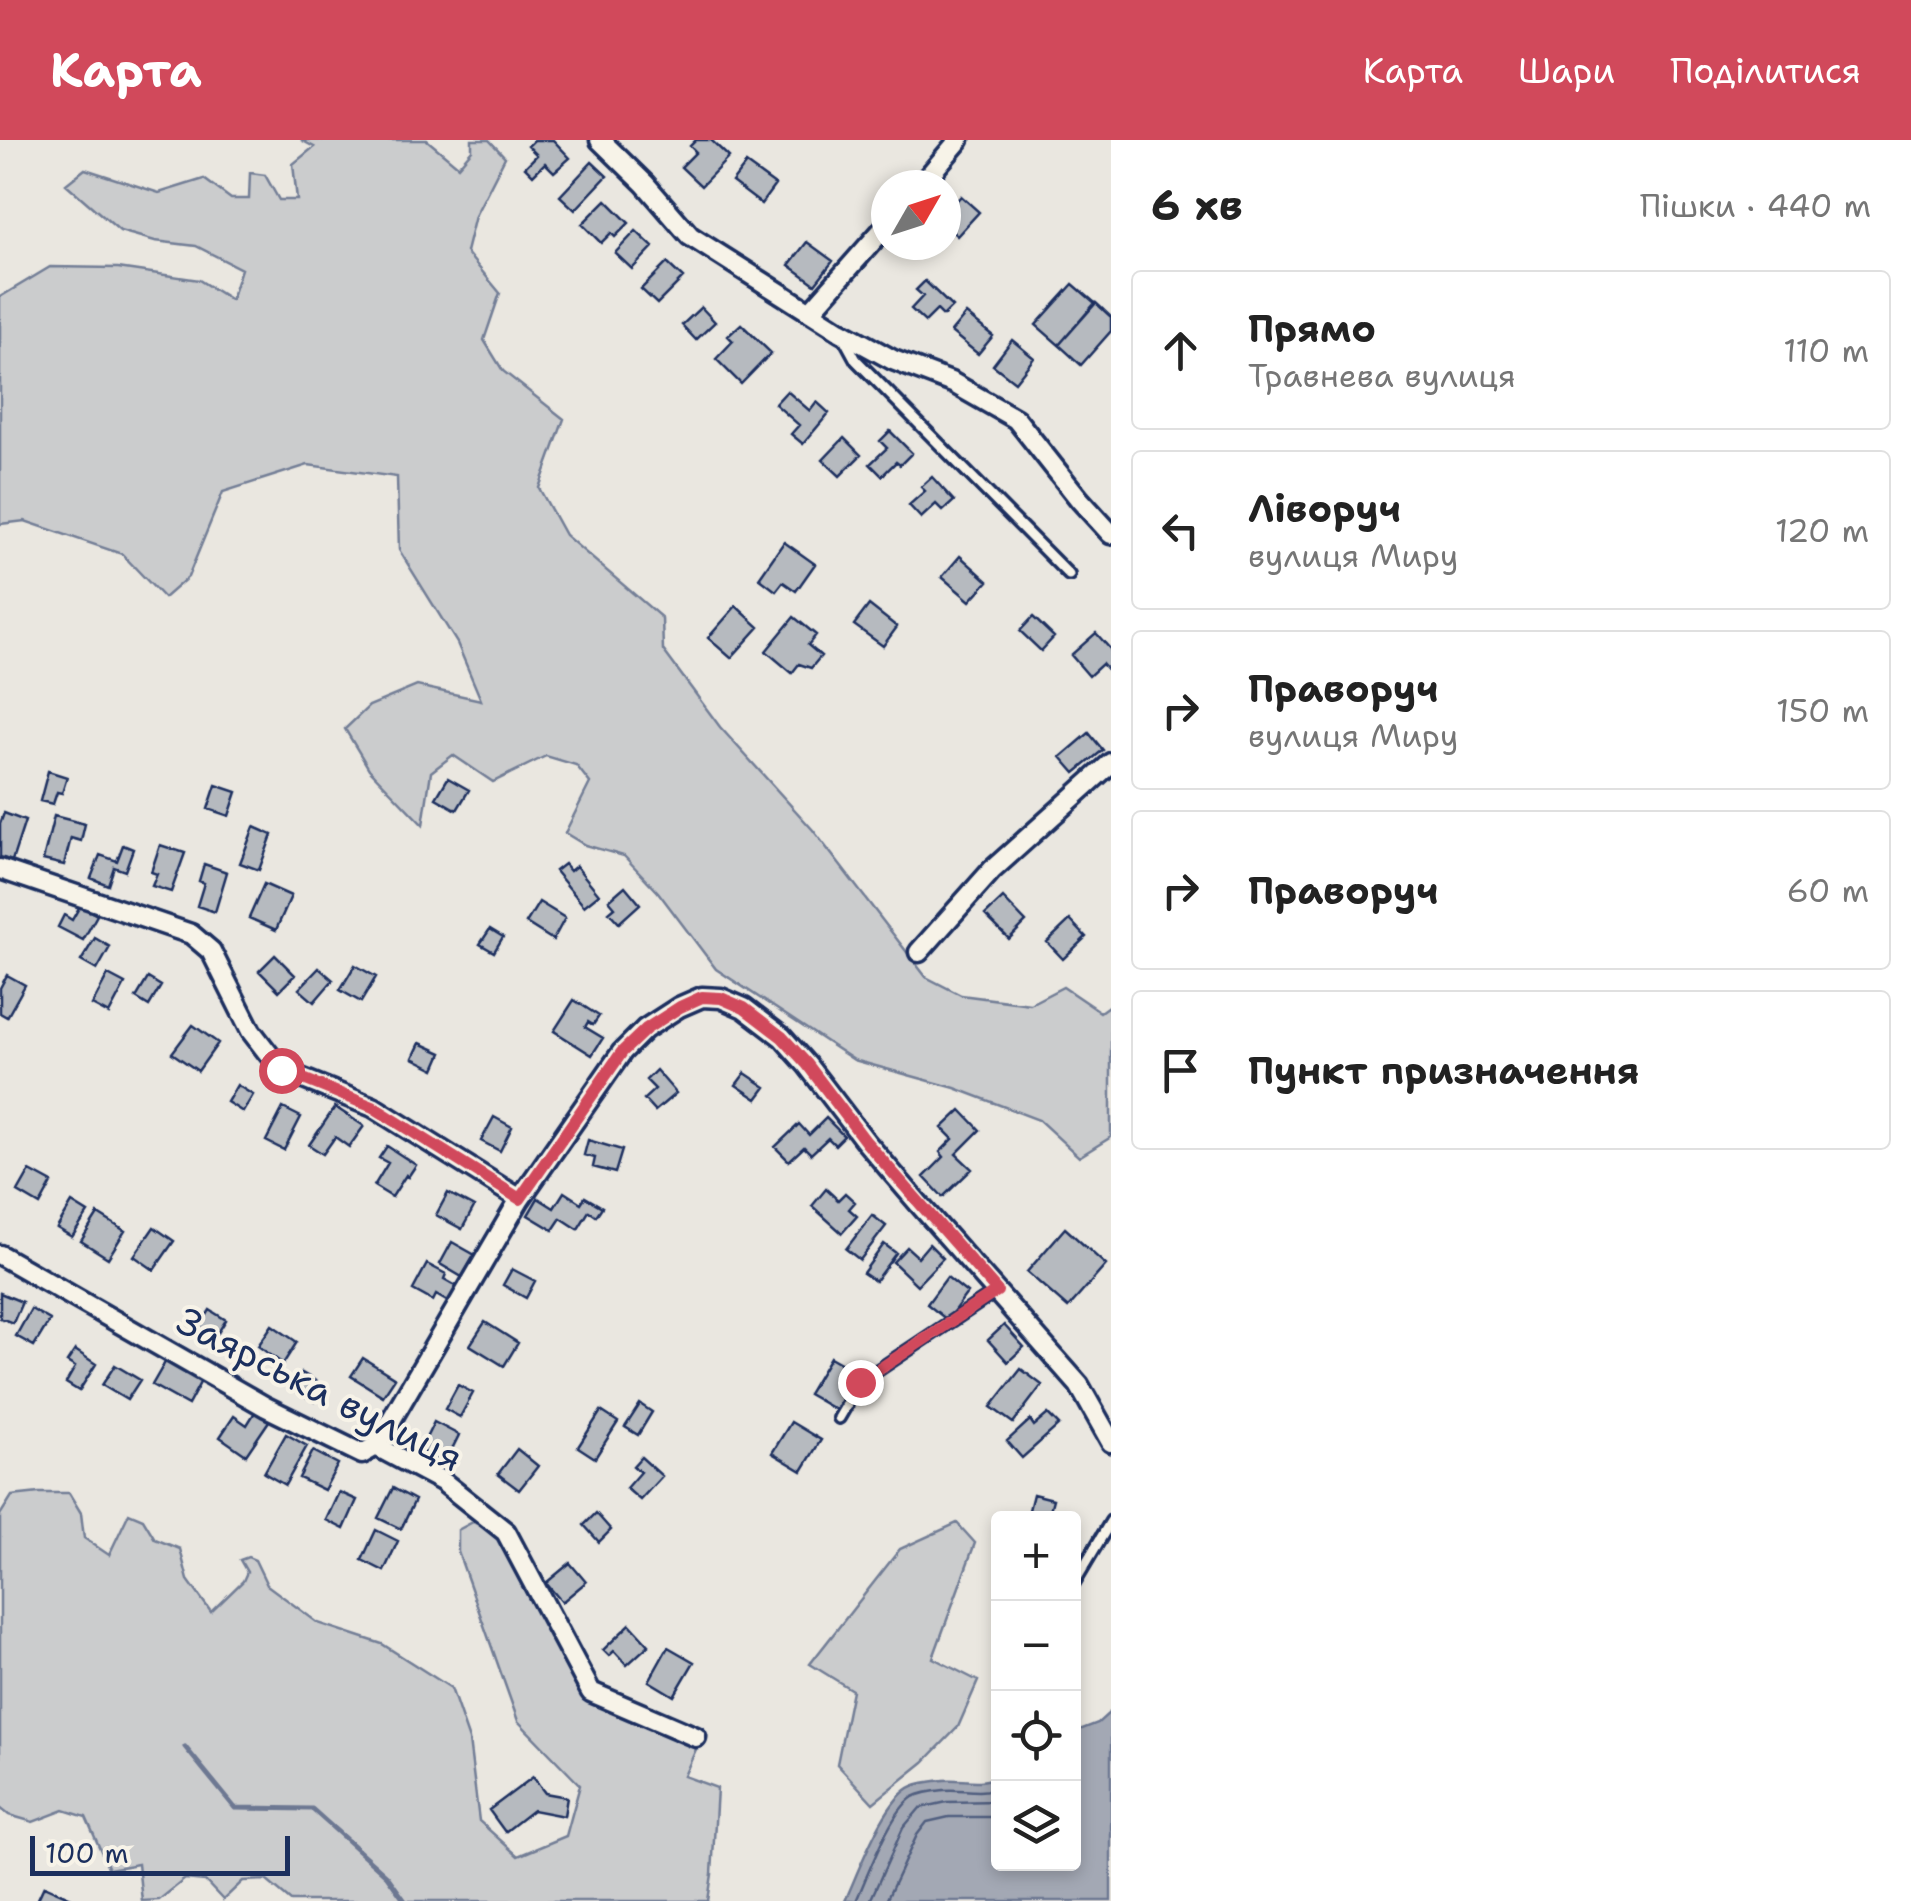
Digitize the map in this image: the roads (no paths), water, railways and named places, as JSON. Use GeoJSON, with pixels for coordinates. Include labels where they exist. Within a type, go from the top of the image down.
{"type":"FeatureCollection","features":[{"type":"Feature","properties":{"kind":"street"},"geometry":{"type":"LineString","coordinates":[[600,140],[646,184],[690,236],[840,331],[893,360],[954,383],[1016,419],[1111,534]]}},
{"type":"Feature","properties":{"kind":"street"},"geometry":{"type":"LineString","coordinates":[[934,170],[959,140]]}},
{"type":"Feature","properties":{"kind":"street"},"geometry":{"type":"LineString","coordinates":[[812,311],[871,243]]}},
{"type":"Feature","properties":{"kind":"street"},"geometry":{"type":"LineString","coordinates":[[918,952],[992,870],[1111,762]]}},
{"type":"Feature","properties":{"kind":"street"},"geometry":{"type":"LineString","coordinates":[[0,869],[190,934],[211,952],[251,1032],[281,1070],[373,1107],[520,1199]]}},
{"type":"Feature","properties":{"kind":"street"},"geometry":{"type":"LineString","coordinates":[[376,1446],[520,1199],[622,1052],[646,1029],[702,997],[721,998],[744,1008],[782,1037],[807,1064],[866,1142],[1079,1386],[1111,1442]]}},
{"type":"Feature","properties":{"kind":"street","name":"Заярська вулиця"},"geometry":{"type":"LineString","coordinates":[[0,1255],[266,1407],[362,1454],[376,1446],[442,1482],[506,1532],[591,1692],[696,1736]]}},
{"type":"Feature","properties":{"kind":"lane"},"geometry":{"type":"LineString","coordinates":[[840,331],[856,360],[1068,575]]}},
{"type":"Feature","properties":{"kind":"lane"},"geometry":{"type":"LineString","coordinates":[[839,1418],[860,1382],[997,1291]]}},
{"type":"Feature","properties":{"kind":"lane"},"geometry":{"type":"LineString","coordinates":[[1081,1571],[1111,1521]]}},
{"type":"Feature","properties":{"kind":"water"},"geometry":{"type":"Polygon","coordinates":[[[1111,1711],[1111,1901],[845,1901],[892,1805],[913,1786],[929,1782],[991,1778],[991,1871],[1081,1871],[1081,1729],[1098,1723],[1111,1711]]]}},
{"type":"Feature","properties":{"kind":"waterway"},"geometry":{"type":"LineString","coordinates":[[185,1747],[235,1808],[312,1809],[387,1876],[405,1901]]}}]}
